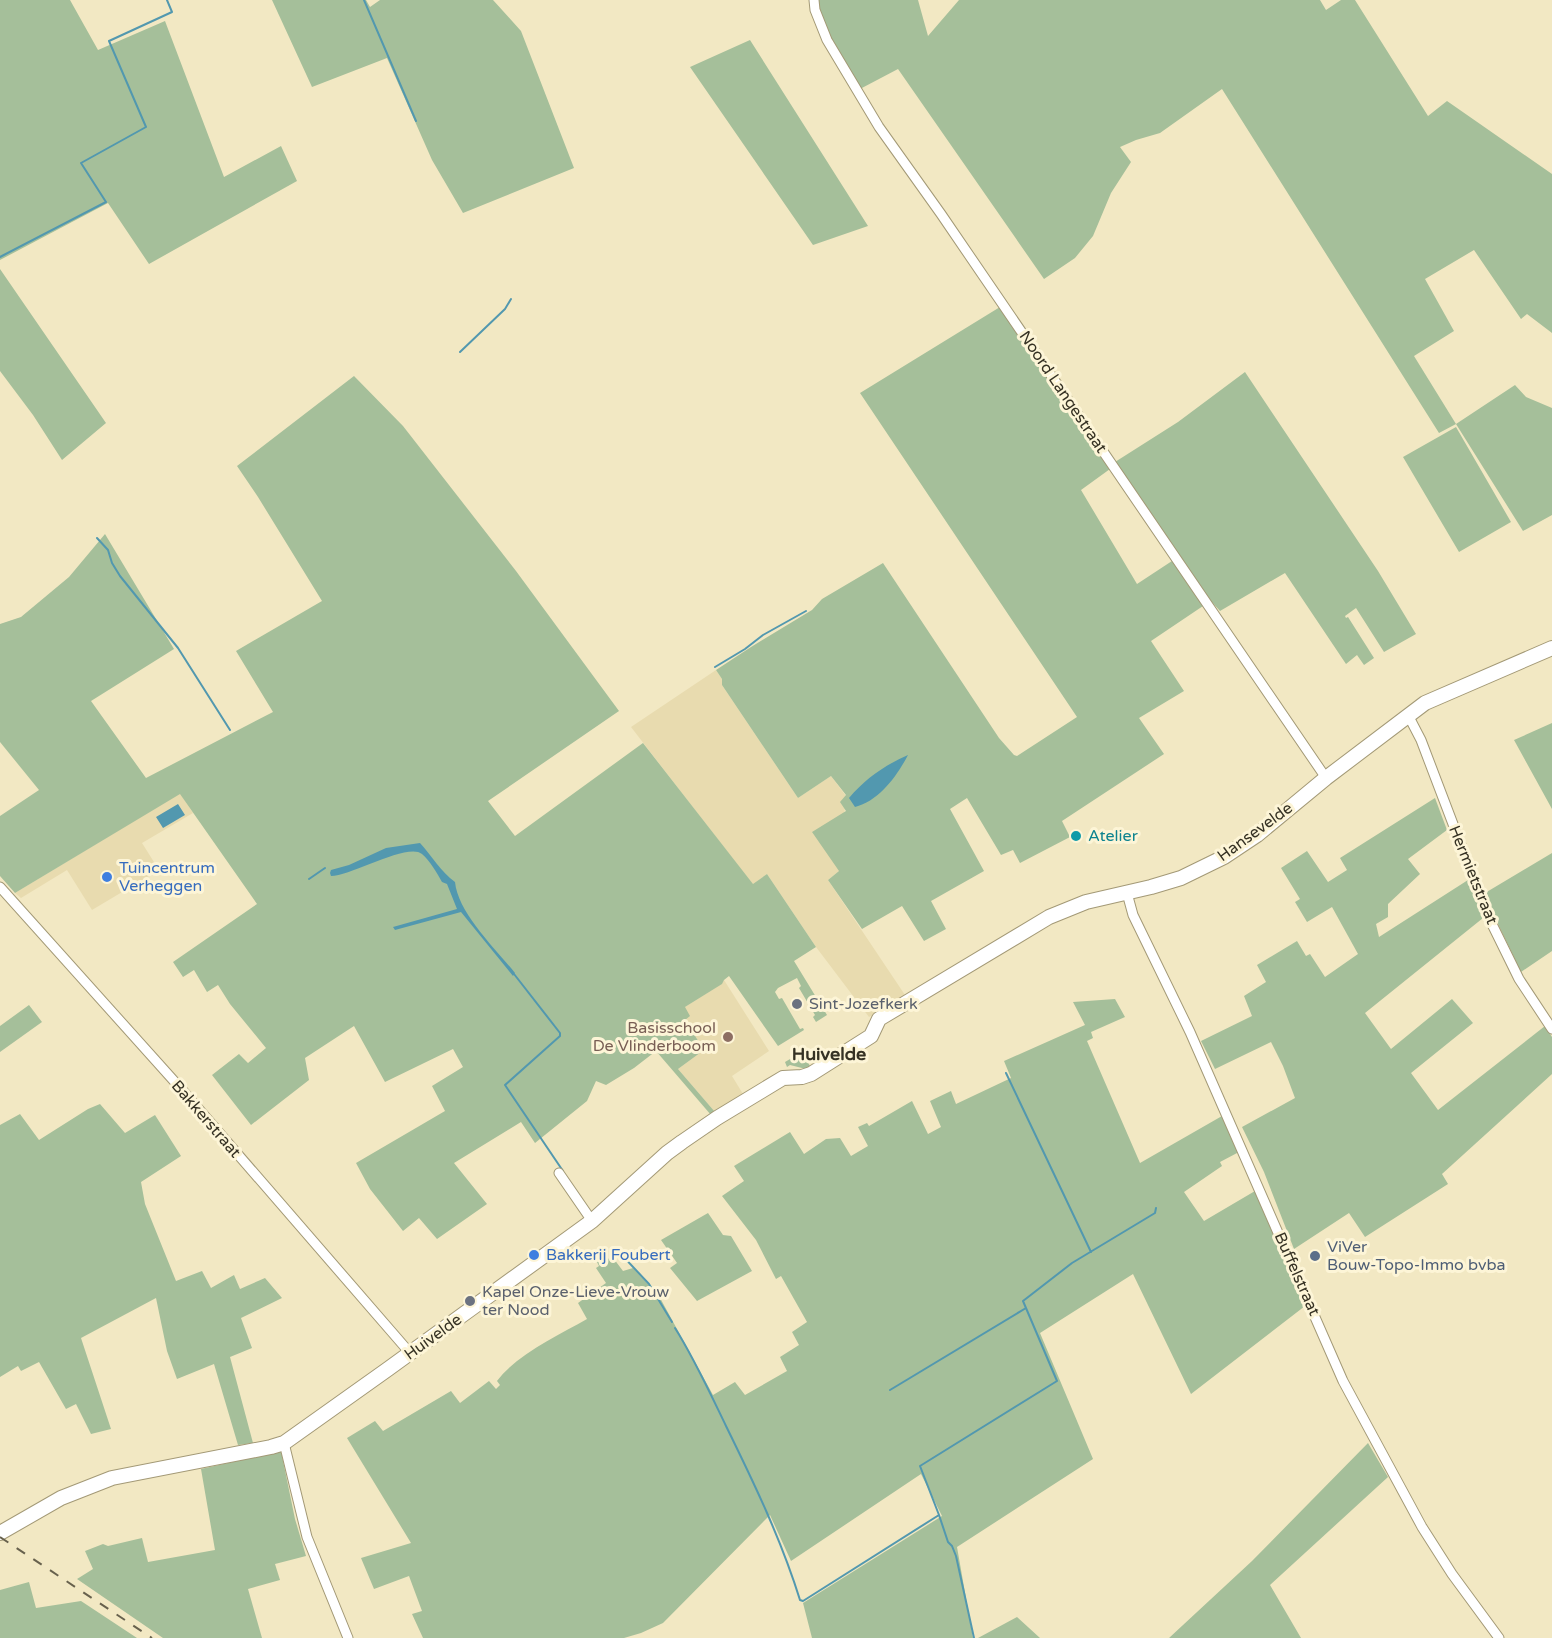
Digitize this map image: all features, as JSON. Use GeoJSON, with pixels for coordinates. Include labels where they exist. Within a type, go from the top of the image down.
{"type":"FeatureCollection","features":[{"type":"Feature","properties":{"kind":"street","name":"Noord Langestraat"},"geometry":{"type":"LineString","coordinates":[[814,0],[815,10],[827,40],[879,127],[941,214],[1326,778]]}},
{"type":"Feature","properties":{"kind":"street","name":"Hansevelde"},"geometry":{"type":"LineString","coordinates":[[910,1000],[1039,922],[1086,902],[1181,878],[1224,857],[1257,835],[1326,778],[1425,703],[1552,648]]}},
{"type":"Feature","properties":{"kind":"street","name":"Hermietstraat"},"geometry":{"type":"LineString","coordinates":[[1408,715],[1420,740],[1488,916],[1519,980],[1552,1029]]}},
{"type":"Feature","properties":{"kind":"street","name":"Bakkerstraat"},"geometry":{"type":"LineString","coordinates":[[0,887],[183,1091],[410,1353]]}},
{"type":"Feature","properties":{"kind":"street","name":"Buffelstraat"},"geometry":{"type":"LineString","coordinates":[[1127,892],[1133,915],[1190,1032],[1343,1381],[1422,1527],[1452,1574],[1499,1638]]}},
{"type":"Feature","properties":{"kind":"street","name":"Huivelde"},"geometry":{"type":"LineString","coordinates":[[0,1533],[61,1498],[112,1478],[284,1443],[592,1221],[667,1153],[717,1118],[783,1078],[811,1074],[871,1036],[879,1019],[910,1000]]}},
{"type":"Feature","properties":{"kind":"street"},"geometry":{"type":"LineString","coordinates":[[559,1173],[592,1221]]}},
{"type":"Feature","properties":{"kind":"street"},"geometry":{"type":"LineString","coordinates":[[284,1443],[307,1537],[348,1638]]}},
{"type":"Feature","properties":{"kind":"shaded area"},"geometry":{"type":"Polygon","coordinates":[[[716,670],[722,679],[722,685],[798,798],[831,776],[846,796],[839,871],[828,880],[905,995],[869,1017],[816,947],[767,874],[753,885],[631,727],[716,670]]]}},
{"type":"Feature","properties":{"kind":"shaded area"},"geometry":{"type":"Polygon","coordinates":[[[180,793],[193,813],[142,843],[159,870],[92,910],[67,870],[21,898],[15,893],[180,793]]]}},
{"type":"Feature","properties":{"kind":"shaded area","name":"Basisschool De Vlinderboom"},"geometry":{"type":"Polygon","coordinates":[[[724,980],[769,1051],[732,1076],[743,1094],[715,1112],[678,1069],[704,1050],[685,1020],[685,1007],[724,980]]]}},
{"type":"Feature","properties":{"kind":"green space"},"geometry":{"type":"Polygon","coordinates":[[[0,0],[70,0],[98,50],[165,21],[224,177],[281,146],[297,181],[149,264],[108,203],[0,260],[0,0]]]}},
{"type":"Feature","properties":{"kind":"green space"},"geometry":{"type":"Polygon","coordinates":[[[272,0],[366,0],[370,7],[380,0],[493,0],[521,31],[574,168],[463,213],[432,160],[387,58],[312,87],[272,0]]]}},
{"type":"Feature","properties":{"kind":"green space"},"geometry":{"type":"Polygon","coordinates":[[[817,0],[918,0],[928,36],[959,0],[1320,0],[1326,10],[1341,0],[1355,0],[1428,116],[1447,101],[1552,174],[1552,333],[1527,314],[1521,319],[1474,250],[1425,279],[1454,331],[1414,356],[1456,424],[1439,433],[1222,89],[1160,133],[1120,147],[1131,162],[1111,193],[1093,236],[1075,258],[1044,279],[898,69],[860,89],[829,35],[817,0]]]}},
{"type":"Feature","properties":{"kind":"green space"},"geometry":{"type":"Polygon","coordinates":[[[750,40],[868,226],[813,245],[690,67],[750,40]]]}},
{"type":"Feature","properties":{"kind":"green space"},"geometry":{"type":"Polygon","coordinates":[[[0,269],[106,423],[62,460],[33,415],[0,371],[0,269]]]}},
{"type":"Feature","properties":{"kind":"green space"},"geometry":{"type":"Polygon","coordinates":[[[1000,307],[1110,469],[1081,490],[1137,584],[1172,561],[1203,606],[1151,641],[1184,691],[1139,718],[1164,754],[1062,821],[1070,837],[1020,863],[1013,850],[1001,855],[967,798],[950,809],[984,871],[931,901],[946,929],[924,941],[902,906],[862,929],[828,880],[839,871],[812,832],[846,811],[840,802],[846,795],[831,776],[798,798],[722,685],[722,679],[716,670],[812,610],[822,599],[883,563],[999,738],[1014,755],[1017,756],[1077,717],[860,393],[1000,307]]]}},
{"type":"Feature","properties":{"kind":"green space"},"geometry":{"type":"Polygon","coordinates":[[[1245,372],[1378,571],[1416,634],[1384,652],[1356,608],[1345,616],[1348,617],[1374,658],[1364,665],[1357,655],[1346,664],[1285,573],[1220,611],[1115,462],[1178,422],[1245,372]]]}},
{"type":"Feature","properties":{"kind":"green space"},"geometry":{"type":"Polygon","coordinates":[[[354,376],[403,426],[516,571],[619,711],[488,801],[515,836],[643,743],[753,884],[767,874],[816,947],[794,961],[827,1015],[816,1022],[813,1017],[815,1015],[799,988],[801,986],[797,978],[778,988],[775,992],[779,999],[782,998],[800,1029],[804,1030],[778,1046],[729,976],[722,984],[685,1007],[690,1016],[685,1020],[704,1050],[678,1069],[715,1112],[711,1115],[656,1051],[606,1085],[596,1081],[587,1101],[535,1143],[521,1122],[454,1163],[487,1204],[437,1239],[419,1218],[403,1231],[370,1189],[356,1163],[445,1111],[432,1086],[463,1067],[453,1049],[385,1082],[354,1026],[305,1058],[309,1080],[251,1125],[212,1075],[239,1054],[248,1063],[266,1048],[230,1004],[218,985],[207,992],[194,970],[183,977],[173,962],[257,904],[180,794],[15,893],[0,876],[0,816],[39,790],[0,742],[0,624],[21,617],[69,577],[105,534],[174,649],[91,701],[146,778],[273,712],[236,651],[322,601],[237,466],[354,376]]]}},
{"type":"Feature","properties":{"kind":"green space"},"geometry":{"type":"Polygon","coordinates":[[[1515,385],[1526,397],[1552,408],[1552,515],[1523,531],[1456,424],[1515,385]]]}},
{"type":"Feature","properties":{"kind":"green space"},"geometry":{"type":"Polygon","coordinates":[[[1456,427],[1511,522],[1459,552],[1403,457],[1456,427]]]}},
{"type":"Feature","properties":{"kind":"green space"},"geometry":{"type":"Polygon","coordinates":[[[1552,723],[1552,809],[1514,740],[1552,723]]]}},
{"type":"Feature","properties":{"kind":"green space"},"geometry":{"type":"Polygon","coordinates":[[[1435,798],[1447,830],[1408,859],[1420,874],[1388,904],[1388,917],[1376,924],[1379,937],[1468,880],[1483,918],[1365,1013],[1391,1049],[1452,999],[1473,1023],[1411,1073],[1438,1110],[1545,1026],[1552,1037],[1552,1074],[1442,1174],[1448,1184],[1365,1237],[1349,1213],[1294,1249],[1264,1172],[1242,1127],[1295,1098],[1283,1066],[1271,1042],[1215,1069],[1201,1041],[1252,1016],[1244,996],[1266,982],[1257,965],[1297,941],[1306,956],[1310,954],[1325,977],[1358,954],[1332,907],[1307,922],[1295,902],[1300,899],[1281,868],[1307,851],[1328,882],[1347,870],[1340,858],[1435,798]]]}},
{"type":"Feature","properties":{"kind":"green space"},"geometry":{"type":"Polygon","coordinates":[[[1552,853],[1552,951],[1521,972],[1485,893],[1552,853]]]}},
{"type":"Feature","properties":{"kind":"green space"},"geometry":{"type":"Polygon","coordinates":[[[1115,999],[1125,1017],[1091,1032],[1093,1038],[1087,1041],[1140,1163],[1222,1116],[1239,1152],[1220,1162],[1222,1166],[1184,1192],[1204,1221],[1255,1191],[1305,1306],[1191,1394],[1133,1274],[1040,1333],[1093,1459],[957,1547],[973,1638],[812,1638],[803,1603],[942,1516],[921,1474],[791,1561],[770,1515],[663,1623],[624,1638],[423,1638],[412,1614],[422,1611],[409,1576],[374,1589],[361,1558],[411,1543],[347,1438],[375,1421],[383,1431],[451,1391],[460,1403],[489,1381],[496,1389],[500,1385],[497,1381],[516,1362],[587,1319],[578,1303],[606,1283],[596,1268],[599,1266],[597,1262],[606,1255],[610,1261],[614,1259],[623,1271],[633,1268],[659,1296],[713,1395],[735,1382],[745,1395],[787,1371],[780,1357],[799,1345],[792,1332],[807,1322],[781,1276],[776,1279],[756,1240],[722,1196],[744,1181],[734,1166],[790,1132],[804,1154],[826,1139],[840,1138],[851,1156],[868,1146],[858,1127],[867,1123],[869,1126],[912,1101],[928,1134],[941,1127],[930,1101],[951,1091],[956,1104],[1011,1078],[1004,1061],[1085,1025],[1073,1002],[1115,999]]]}},
{"type":"Feature","properties":{"kind":"green space"},"geometry":{"type":"Polygon","coordinates":[[[29,1005],[42,1022],[0,1052],[0,1026],[29,1005]]]}},
{"type":"Feature","properties":{"kind":"green space"},"geometry":{"type":"Polygon","coordinates":[[[802,1052],[810,1066],[806,1069],[790,1065],[787,1067],[785,1062],[802,1052]]]}},
{"type":"Feature","properties":{"kind":"green space"},"geometry":{"type":"Polygon","coordinates":[[[100,1104],[125,1133],[155,1115],[181,1156],[141,1182],[145,1204],[176,1281],[202,1271],[211,1288],[234,1275],[240,1289],[265,1278],[282,1298],[241,1318],[252,1348],[230,1357],[253,1443],[238,1445],[214,1364],[177,1379],[167,1351],[156,1298],[81,1338],[111,1429],[91,1434],[76,1404],[66,1409],[39,1362],[21,1371],[18,1366],[0,1377],[0,1125],[20,1114],[39,1140],[100,1104]]]}},
{"type":"Feature","properties":{"kind":"green space"},"geometry":{"type":"Polygon","coordinates":[[[708,1213],[723,1235],[731,1236],[752,1271],[697,1301],[670,1268],[677,1263],[661,1240],[708,1213]]]}},
{"type":"Feature","properties":{"kind":"green space"},"geometry":{"type":"Polygon","coordinates":[[[1368,1443],[1388,1477],[1270,1585],[1301,1638],[1169,1638],[1252,1561],[1368,1443]]]}},
{"type":"Feature","properties":{"kind":"green space"},"geometry":{"type":"Polygon","coordinates":[[[281,1451],[295,1519],[306,1556],[275,1564],[280,1580],[248,1589],[262,1638],[163,1638],[77,1579],[93,1569],[85,1551],[103,1544],[108,1546],[142,1538],[148,1562],[215,1550],[201,1469],[281,1451]]]}},
{"type":"Feature","properties":{"kind":"green space"},"geometry":{"type":"Polygon","coordinates":[[[29,1582],[36,1608],[81,1601],[137,1638],[0,1638],[0,1590],[29,1582]]]}},
{"type":"Feature","properties":{"kind":"green space"},"geometry":{"type":"Polygon","coordinates":[[[1017,1617],[1040,1638],[978,1638],[1017,1617]]]}},
{"type":"Feature","properties":{"kind":"water"},"geometry":{"type":"Polygon","coordinates":[[[908,755],[886,787],[872,799],[855,807],[849,798],[862,785],[883,768],[908,755]]]}},
{"type":"Feature","properties":{"kind":"water"},"geometry":{"type":"Polygon","coordinates":[[[178,804],[185,815],[163,828],[156,817],[178,804]]]}},
{"type":"Feature","properties":{"kind":"water"},"geometry":{"type":"Polygon","coordinates":[[[420,843],[455,882],[463,906],[470,918],[515,973],[513,976],[461,912],[395,930],[393,927],[457,909],[447,884],[442,882],[422,854],[405,852],[340,875],[331,876],[331,870],[349,865],[386,848],[420,843]]]}},
{"type":"Feature","properties":{"kind":"waterway"},"geometry":{"type":"LineString","coordinates":[[0,257],[106,202],[81,163],[146,127],[109,41],[172,12],[167,0]]}},
{"type":"Feature","properties":{"kind":"waterway"},"geometry":{"type":"LineString","coordinates":[[364,0],[416,121]]}},
{"type":"Feature","properties":{"kind":"waterway"},"geometry":{"type":"LineString","coordinates":[[460,352],[505,309],[511,299]]}},
{"type":"Feature","properties":{"kind":"waterway"},"geometry":{"type":"LineString","coordinates":[[97,538],[108,550],[112,563],[120,576],[178,648],[230,730]]}},
{"type":"Feature","properties":{"kind":"waterway"},"geometry":{"type":"LineString","coordinates":[[715,667],[763,635],[806,611]]}},
{"type":"Feature","properties":{"kind":"waterway"},"geometry":{"type":"LineString","coordinates":[[309,879],[325,868]]}},
{"type":"Feature","properties":{"kind":"waterway"},"geometry":{"type":"LineString","coordinates":[[514,974],[560,1036],[505,1085],[563,1171]]}},
{"type":"Feature","properties":{"kind":"waterway"},"geometry":{"type":"LineString","coordinates":[[1006,1073],[1091,1252]]}},
{"type":"Feature","properties":{"kind":"waterway"},"geometry":{"type":"LineString","coordinates":[[675,1328],[702,1376],[747,1469],[776,1533],[800,1600],[803,1601],[939,1515],[920,1466],[1057,1381],[1023,1301],[1072,1263],[1155,1213],[1156,1208]]}},
{"type":"Feature","properties":{"kind":"waterway"},"geometry":{"type":"LineString","coordinates":[[619,1252],[649,1284],[672,1322]]}},
{"type":"Feature","properties":{"kind":"waterway"},"geometry":{"type":"LineString","coordinates":[[890,1390],[1026,1308]]}},
{"type":"Feature","properties":{"kind":"waterway"},"geometry":{"type":"LineString","coordinates":[[939,1515],[948,1542],[956,1556],[974,1638]]}},
{"type":"Feature","properties":{"kind":"railway"},"geometry":{"type":"LineString","coordinates":[[0,1537],[152,1638]]}},
{"type":"Feature","properties":{"kind":"place","name":"Atelier"},"geometry":{"type":"Point","coordinates":[1076,836]}},
{"type":"Feature","properties":{"kind":"place","name":"Tuincentrum Verheggen"},"geometry":{"type":"Point","coordinates":[107,877]}},
{"type":"Feature","properties":{"kind":"place","name":"Sint-Jozefkerk"},"geometry":{"type":"Point","coordinates":[797,1004]}},
{"type":"Feature","properties":{"kind":"place","name":"Basisschool De Vlinderboom"},"geometry":{"type":"Point","coordinates":[728,1037]}},
{"type":"Feature","properties":{"kind":"place","name":"Bakkerij Foubert"},"geometry":{"type":"Point","coordinates":[534,1255]}},
{"type":"Feature","properties":{"kind":"place","name":"ViVer Bouw-Topo-Immo bvba"},"geometry":{"type":"Point","coordinates":[1315,1256]}},
{"type":"Feature","properties":{"kind":"place","name":"Kapel Onze-Lieve-Vrouw ter Nood"},"geometry":{"type":"Point","coordinates":[470,1301]}},
{"type":"Feature","properties":{"kind":"district","name":"Huivelde"},"geometry":{"type":"Point","coordinates":[829,1054]}}]}
